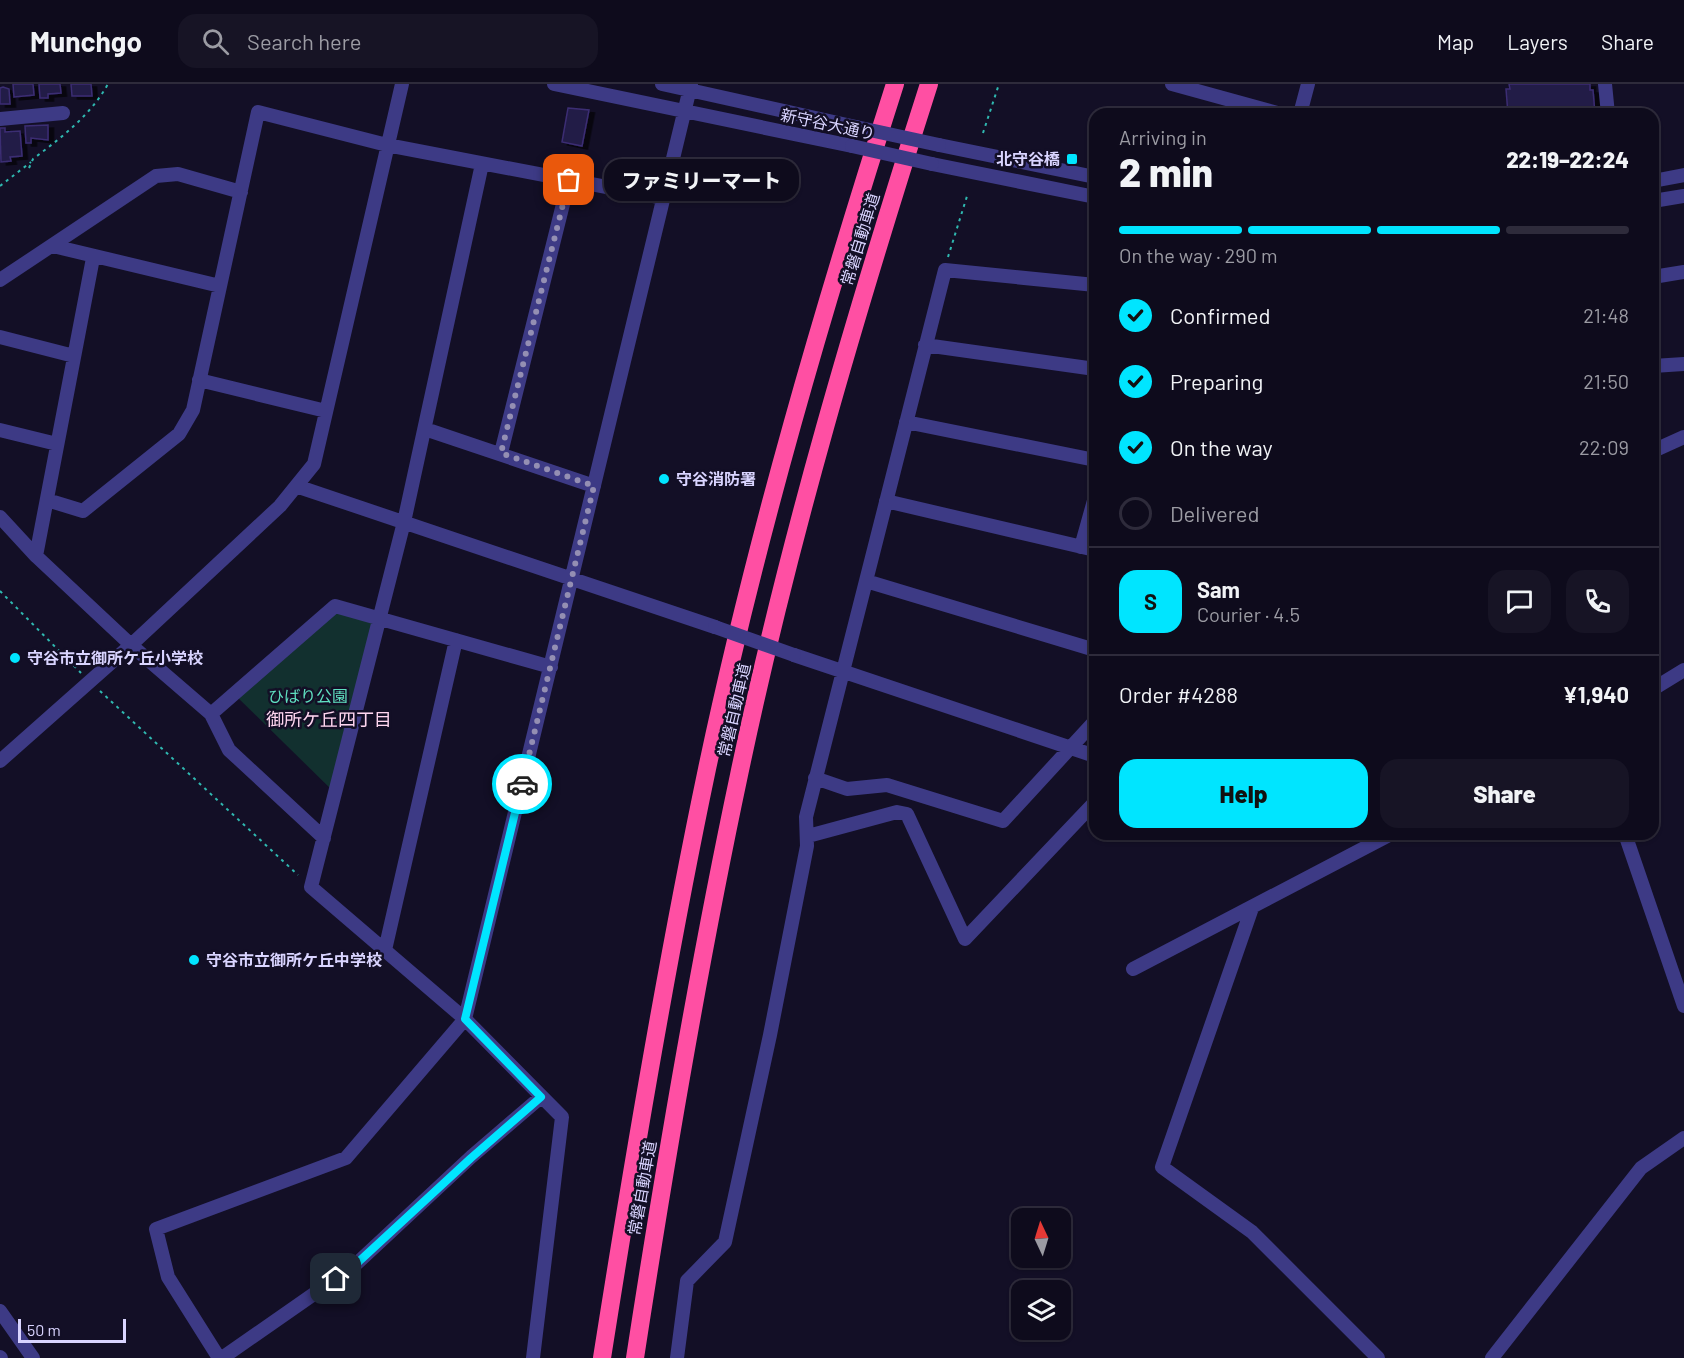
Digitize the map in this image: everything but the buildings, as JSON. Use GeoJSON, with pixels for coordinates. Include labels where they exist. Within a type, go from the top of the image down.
{"type":"FeatureCollection","features":[{"type":"Feature","properties":{"kind":"highway","name":"常磐自動車道"},"geometry":{"type":"LineString","coordinates":[[602,1358],[668,964],[713,744],[747,597],[789,437],[845,242],[896,84]]}},
{"type":"Feature","properties":{"kind":"highway","name":"常磐自動車道"},"geometry":{"type":"LineString","coordinates":[[635,1358],[701,964],[739,773],[818,447],[876,249],[929,84]]}},
{"type":"Feature","properties":{"kind":"street"},"geometry":{"type":"LineString","coordinates":[[0,761],[131,645],[280,506],[314,464],[402,84]]}},
{"type":"Feature","properties":{"kind":"street","name":"新守谷大通り"},"geometry":{"type":"LineString","coordinates":[[554,84],[1089,196]]}},
{"type":"Feature","properties":{"kind":"street","name":"新守谷大通り"},"geometry":{"type":"LineString","coordinates":[[662,84],[691,87],[856,127],[1089,176]]}},
{"type":"Feature","properties":{"kind":"street"},"geometry":{"type":"LineString","coordinates":[[1172,84],[1259,108]]}},
{"type":"Feature","properties":{"kind":"street"},"geometry":{"type":"LineString","coordinates":[[1302,108],[1308,84]]}},
{"type":"Feature","properties":{"kind":"street"},"geometry":{"type":"LineString","coordinates":[[1605,84],[1607,108]]}},
{"type":"Feature","properties":{"kind":"street"},"geometry":{"type":"LineString","coordinates":[[541,1097],[354,1266],[221,1358],[168,1277],[156,1229],[346,1158],[465,1019],[691,87]]}},
{"type":"Feature","properties":{"kind":"street"},"geometry":{"type":"LineString","coordinates":[[47,500],[83,511],[179,434],[193,410],[258,112],[387,146],[664,198]]}},
{"type":"Feature","properties":{"kind":"street"},"geometry":{"type":"LineString","coordinates":[[0,119],[63,114]]}},
{"type":"Feature","properties":{"kind":"street"},"geometry":{"type":"LineString","coordinates":[[482,164],[404,522],[311,887],[465,1019],[562,1117],[533,1358]]}},
{"type":"Feature","properties":{"kind":"street"},"geometry":{"type":"LineString","coordinates":[[0,280],[156,176],[178,174],[241,192]]}},
{"type":"Feature","properties":{"kind":"street"},"geometry":{"type":"LineString","coordinates":[[1659,180],[1684,175]]}},
{"type":"Feature","properties":{"kind":"street"},"geometry":{"type":"LineString","coordinates":[[501,453],[569,180]]}},
{"type":"Feature","properties":{"kind":"street"},"geometry":{"type":"LineString","coordinates":[[1659,200],[1684,196]]}},
{"type":"Feature","properties":{"kind":"street"},"geometry":{"type":"LineString","coordinates":[[53,246],[93,258],[220,286]]}},
{"type":"Feature","properties":{"kind":"street"},"geometry":{"type":"LineString","coordinates":[[36,556],[93,258]]}},
{"type":"Feature","properties":{"kind":"street"},"geometry":{"type":"LineString","coordinates":[[677,1358],[687,1281],[724,1242],[770,1035],[808,836],[806,817],[945,270],[1089,284]]}},
{"type":"Feature","properties":{"kind":"street"},"geometry":{"type":"LineString","coordinates":[[1659,276],[1684,272]]}},
{"type":"Feature","properties":{"kind":"street"},"geometry":{"type":"LineString","coordinates":[[0,337],[74,356]]}},
{"type":"Feature","properties":{"kind":"street"},"geometry":{"type":"LineString","coordinates":[[926,345],[1089,368]]}},
{"type":"Feature","properties":{"kind":"street"},"geometry":{"type":"LineString","coordinates":[[1659,366],[1684,364]]}},
{"type":"Feature","properties":{"kind":"street"},"geometry":{"type":"LineString","coordinates":[[199,380],[326,411]]}},
{"type":"Feature","properties":{"kind":"street"},"geometry":{"type":"LineString","coordinates":[[906,422],[1089,459]]}},
{"type":"Feature","properties":{"kind":"street"},"geometry":{"type":"LineString","coordinates":[[425,429],[594,486]]}},
{"type":"Feature","properties":{"kind":"street"},"geometry":{"type":"LineString","coordinates":[[0,430],[57,444]]}},
{"type":"Feature","properties":{"kind":"street"},"geometry":{"type":"LineString","coordinates":[[1659,448],[1684,437]]}},
{"type":"Feature","properties":{"kind":"street"},"geometry":{"type":"LineString","coordinates":[[296,486],[1089,754]]}},
{"type":"Feature","properties":{"kind":"street"},"geometry":{"type":"LineString","coordinates":[[886,501],[1089,549]]}},
{"type":"Feature","properties":{"kind":"street"},"geometry":{"type":"LineString","coordinates":[[0,517],[36,556],[131,645],[212,714],[229,750],[324,838]]}},
{"type":"Feature","properties":{"kind":"street"},"geometry":{"type":"LineString","coordinates":[[1081,547],[1089,518]]}},
{"type":"Feature","properties":{"kind":"street"},"geometry":{"type":"LineString","coordinates":[[866,581],[1089,648]]}},
{"type":"Feature","properties":{"kind":"street"},"geometry":{"type":"LineString","coordinates":[[212,714],[335,606],[551,667]]}},
{"type":"Feature","properties":{"kind":"street"},"geometry":{"type":"LineString","coordinates":[[385,950],[456,640]]}},
{"type":"Feature","properties":{"kind":"street"},"geometry":{"type":"LineString","coordinates":[[1659,685],[1684,670]]}},
{"type":"Feature","properties":{"kind":"street"},"geometry":{"type":"LineString","coordinates":[[815,778],[847,789],[887,785],[1003,821],[1072,750],[1089,729]]}},
{"type":"Feature","properties":{"kind":"street"},"geometry":{"type":"LineString","coordinates":[[808,836],[897,812],[907,814],[965,939],[1089,808]]}},
{"type":"Feature","properties":{"kind":"street"},"geometry":{"type":"LineString","coordinates":[[1133,969],[1380,840]]}},
{"type":"Feature","properties":{"kind":"street"},"geometry":{"type":"LineString","coordinates":[[1627,840],[1684,1006]]}},
{"type":"Feature","properties":{"kind":"street"},"geometry":{"type":"LineString","coordinates":[[1252,908],[1162,1167],[1252,1232],[1378,1358]]}},
{"type":"Feature","properties":{"kind":"street"},"geometry":{"type":"LineString","coordinates":[[1492,1358],[1641,1168],[1684,1138]]}},
{"type":"Feature","properties":{"kind":"street"},"geometry":{"type":"LineString","coordinates":[[0,1311],[33,1358]]}},
{"type":"Feature","properties":{"kind":"path"},"geometry":{"type":"LineString","coordinates":[[0,186],[80,122],[96,104],[108,84]]}},
{"type":"Feature","properties":{"kind":"path"},"geometry":{"type":"LineString","coordinates":[[983,133],[999,84]]}},
{"type":"Feature","properties":{"kind":"path"},"geometry":{"type":"LineString","coordinates":[[29,168],[33,159]]}},
{"type":"Feature","properties":{"kind":"path"},"geometry":{"type":"LineString","coordinates":[[945,270],[968,193]]}},
{"type":"Feature","properties":{"kind":"path"},"geometry":{"type":"LineString","coordinates":[[0,591],[90,681],[311,887]]}},
{"type":"Feature","properties":{"kind":"green space","name":"ひばり公園"},"geometry":{"type":"Polygon","coordinates":[[[335,606],[380,619],[335,793],[234,694],[335,606]]]}},
{"type":"Feature","properties":{"kind":"way so far"},"geometry":{"type":"LineString","coordinates":[[522,784],[594,486],[501,453],[569,180]]}},
{"type":"Feature","properties":{"kind":"place","name":"北守谷橋"},"geometry":{"type":"Point","coordinates":[1072,159]}},
{"type":"Feature","properties":{"kind":"place","name":"ファミリーマート"},"geometry":{"type":"Point","coordinates":[569,180]}},
{"type":"Feature","properties":{"kind":"place","name":"守谷消防署"},"geometry":{"type":"Point","coordinates":[664,479]}},
{"type":"Feature","properties":{"kind":"place","name":"守谷市立御所ケ丘小学校"},"geometry":{"type":"Point","coordinates":[15,658]}},
{"type":"Feature","properties":{"kind":"place","name":"守谷市立御所ケ丘中学校"},"geometry":{"type":"Point","coordinates":[194,960]}},
{"type":"Feature","properties":{"kind":"district","name":"御所ケ丘四丁目"},"geometry":{"type":"Point","coordinates":[329,720]}},
{"type":"Feature","properties":{"kind":"route"},"geometry":{"type":"LineString","coordinates":[[336,1279],[354,1266],[541,1097],[465,1019],[522,784]]}}]}
